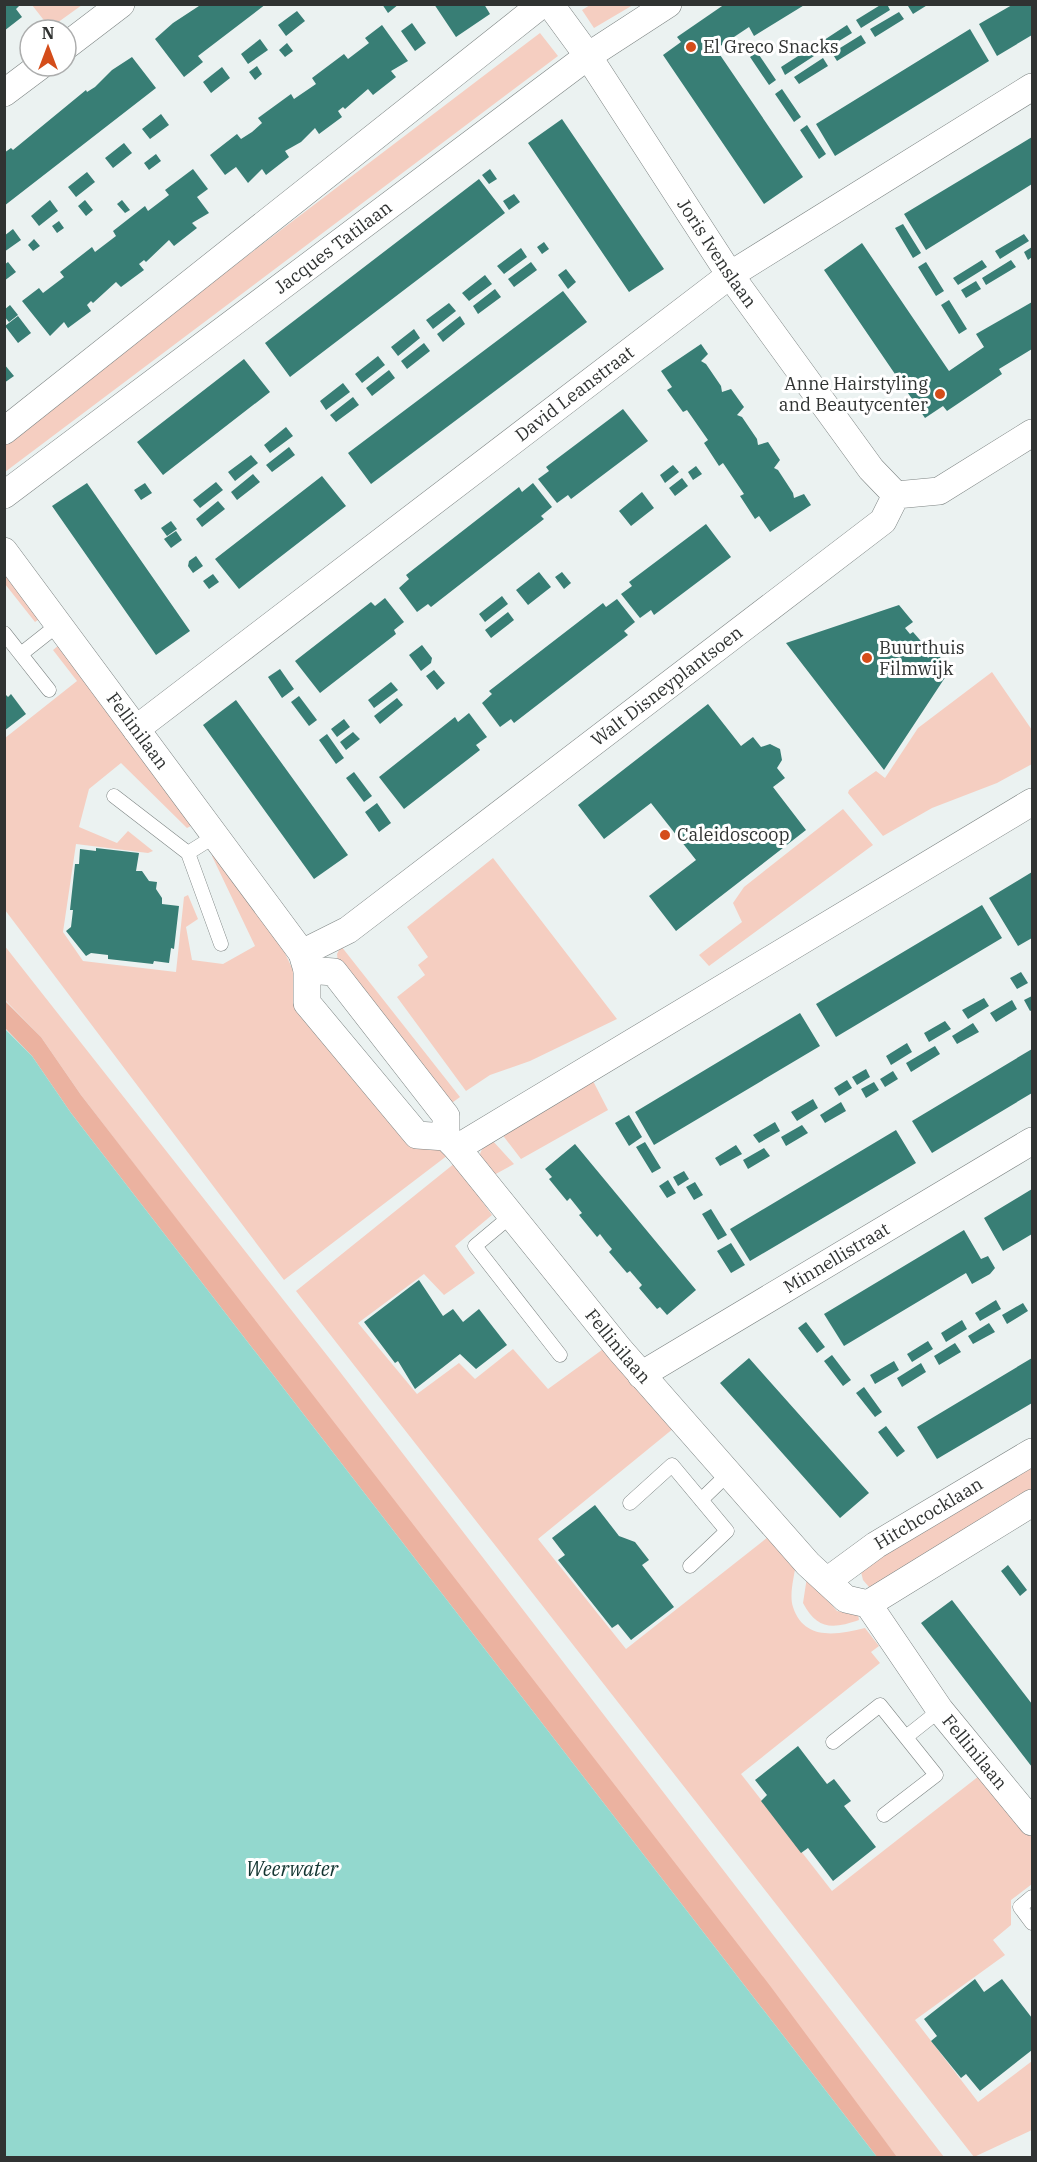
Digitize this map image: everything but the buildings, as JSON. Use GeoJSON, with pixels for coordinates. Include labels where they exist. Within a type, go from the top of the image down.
{"type":"FeatureCollection","features":[{"type":"Feature","properties":{"kind":"street"},"geometry":{"type":"LineString","coordinates":[[78,37],[121,4]]}},
{"type":"Feature","properties":{"kind":"street"},"geometry":{"type":"LineString","coordinates":[[4,431],[542,4]]}},
{"type":"Feature","properties":{"kind":"street","name":"Joris Ivenslaan"},"geometry":{"type":"LineString","coordinates":[[550,4],[588,56],[730,275],[871,469],[896,495]]}},
{"type":"Feature","properties":{"kind":"street","name":"Jacques Tatilaan"},"geometry":{"type":"LineString","coordinates":[[4,495],[588,56],[668,4]]}},
{"type":"Feature","properties":{"kind":"street"},"geometry":{"type":"LineString","coordinates":[[4,93],[24,78]]}},
{"type":"Feature","properties":{"kind":"street","name":"David Leanstraat"},"geometry":{"type":"LineString","coordinates":[[136,729],[730,275],[1032,87]]}},
{"type":"Feature","properties":{"kind":"street"},"geometry":{"type":"LineString","coordinates":[[896,495],[939,491],[1032,433]]}},
{"type":"Feature","properties":{"kind":"street","name":"Walt Disneyplantsoen"},"geometry":{"type":"LineString","coordinates":[[304,961],[680,678],[883,521],[896,495]]}},
{"type":"Feature","properties":{"kind":"street","name":"Fellinilaan"},"geometry":{"type":"LineString","coordinates":[[4,551],[215,836],[304,961],[333,972],[446,1116],[452,1143],[641,1375],[808,1564],[846,1599],[868,1604],[940,1710],[1030,1815]]}},
{"type":"Feature","properties":{"kind":"street"},"geometry":{"type":"LineString","coordinates":[[304,961],[307,1003],[417,1135],[452,1143],[1032,802]]}},
{"type":"Feature","properties":{"kind":"street","name":"Minnellistraat"},"geometry":{"type":"LineString","coordinates":[[641,1375],[1032,1141]]}},
{"type":"Feature","properties":{"kind":"street","name":"Hitchcocklaan"},"geometry":{"type":"LineString","coordinates":[[827,1581],[876,1545],[1032,1452]]}},
{"type":"Feature","properties":{"kind":"street"},"geometry":{"type":"LineString","coordinates":[[868,1604],[1032,1503]]}},
{"type":"Feature","properties":{"kind":"lane"},"geometry":{"type":"LineString","coordinates":[[21,654],[59,624]]}},
{"type":"Feature","properties":{"kind":"lane"},"geometry":{"type":"LineString","coordinates":[[4,633],[49,690]]}},
{"type":"Feature","properties":{"kind":"lane"},"geometry":{"type":"LineString","coordinates":[[114,796],[188,853],[221,944]]}},
{"type":"Feature","properties":{"kind":"lane"},"geometry":{"type":"LineString","coordinates":[[188,853],[215,836]]}},
{"type":"Feature","properties":{"kind":"lane"},"geometry":{"type":"LineString","coordinates":[[512,1215],[475,1246],[560,1355]]}},
{"type":"Feature","properties":{"kind":"lane"},"geometry":{"type":"LineString","coordinates":[[630,1503],[672,1466],[727,1531],[690,1566]]}},
{"type":"Feature","properties":{"kind":"lane"},"geometry":{"type":"LineString","coordinates":[[701,1500],[729,1473]]}},
{"type":"Feature","properties":{"kind":"lane"},"geometry":{"type":"LineString","coordinates":[[833,1742],[880,1705],[936,1774],[884,1815]]}},
{"type":"Feature","properties":{"kind":"lane","name":"Fellinilaan"},"geometry":{"type":"LineString","coordinates":[[906,1737],[940,1710]]}},
{"type":"Feature","properties":{"kind":"lane"},"geometry":{"type":"LineString","coordinates":[[1032,1897],[1020,1907],[1032,1923]]}},
{"type":"Feature","properties":{"kind":"shaded area"},"geometry":{"type":"Polygon","coordinates":[[[32,5],[82,5],[64,18],[42,18],[32,5]]]}},
{"type":"Feature","properties":{"kind":"shaded area"},"geometry":{"type":"Polygon","coordinates":[[[590,5],[633,5],[594,28],[582,10],[590,5]]]}},
{"type":"Feature","properties":{"kind":"shaded area"},"geometry":{"type":"Polygon","coordinates":[[[540,33],[558,56],[5,472],[5,440],[540,33]]]}},
{"type":"Feature","properties":{"kind":"shaded area"},"geometry":{"type":"Polygon","coordinates":[[[4,558],[45,615],[35,622],[5,584],[4,558]]]}},
{"type":"Feature","properties":{"kind":"shaded area"},"geometry":{"type":"Polygon","coordinates":[[[65,640],[197,823],[187,828],[121,763],[89,789],[79,827],[117,843],[128,831],[153,851],[148,853],[76,844],[63,932],[83,961],[176,972],[184,897],[188,895],[198,919],[186,927],[192,960],[223,964],[255,946],[212,856],[218,850],[268,918],[294,972],[448,1155],[284,1280],[5,910],[5,738],[77,681],[53,650],[65,640]]]}},
{"type":"Feature","properties":{"kind":"shaded area"},"geometry":{"type":"Polygon","coordinates":[[[992,672],[1032,730],[1032,764],[997,783],[932,808],[883,836],[848,793],[849,790],[876,771],[885,778],[918,728],[992,672]]]}},
{"type":"Feature","properties":{"kind":"shaded area"},"geometry":{"type":"Polygon","coordinates":[[[843,809],[873,845],[709,966],[699,955],[742,922],[733,903],[744,887],[843,809]]]}},
{"type":"Feature","properties":{"kind":"shaded area"},"geometry":{"type":"Polygon","coordinates":[[[493,858],[617,1019],[530,1061],[490,1075],[466,1091],[397,997],[425,975],[418,965],[428,957],[407,927],[493,858]]]}},
{"type":"Feature","properties":{"kind":"shaded area"},"geometry":{"type":"Polygon","coordinates":[[[4,945],[337,1368],[944,2157],[897,2157],[81,1095],[41,1037],[5,1000],[4,945]]]}},
{"type":"Feature","properties":{"kind":"shaded area"},"geometry":{"type":"Polygon","coordinates":[[[341,946],[460,1097],[449,1105],[338,962],[337,954],[341,946]]]}},
{"type":"Feature","properties":{"kind":"shaded area"},"geometry":{"type":"Polygon","coordinates":[[[4,1000],[41,1037],[81,1095],[771,1987],[897,2157],[877,2157],[71,1113],[32,1056],[5,1028],[4,1000]]]}},
{"type":"Feature","properties":{"kind":"shaded area"},"geometry":{"type":"Polygon","coordinates":[[[592,1079],[608,1110],[521,1159],[501,1133],[592,1079]]]}},
{"type":"Feature","properties":{"kind":"shaded area"},"geometry":{"type":"Polygon","coordinates":[[[492,1140],[514,1164],[492,1176],[479,1163],[482,1149],[492,1140]]]}},
{"type":"Feature","properties":{"kind":"shaded area"},"geometry":{"type":"Polygon","coordinates":[[[455,1163],[492,1215],[455,1246],[475,1273],[444,1295],[424,1274],[358,1323],[417,1394],[459,1363],[475,1379],[513,1349],[548,1389],[606,1347],[674,1428],[538,1539],[626,1649],[768,1537],[796,1564],[792,1602],[798,1618],[805,1626],[823,1633],[865,1628],[879,1646],[871,1652],[880,1663],[741,1774],[832,1891],[979,1776],[1032,1837],[1032,1884],[1011,1900],[1011,1925],[993,1940],[1005,1955],[915,2020],[978,2102],[1032,2061],[1032,2130],[974,2157],[296,1291],[455,1163]]]}},
{"type":"Feature","properties":{"kind":"shaded area"},"geometry":{"type":"Polygon","coordinates":[[[1032,1465],[1032,1494],[876,1587],[869,1587],[863,1580],[861,1572],[865,1566],[1032,1465]]]}},
{"type":"Feature","properties":{"kind":"shaded area"},"geometry":{"type":"Polygon","coordinates":[[[807,1577],[837,1611],[858,1615],[859,1620],[834,1626],[820,1623],[808,1612],[803,1603],[807,1577]]]}},
{"type":"Feature","properties":{"kind":"water","name":"Weerwater"},"geometry":{"type":"Polygon","coordinates":[[[4,1028],[32,1056],[71,1113],[877,2157],[5,2157],[4,1028]]]}},
{"type":"Feature","properties":{"kind":"place","name":"El Greco Snacks"},"geometry":{"type":"Point","coordinates":[691,47]}},
{"type":"Feature","properties":{"kind":"place","name":"Anne Hairstyling and Beautycenter"},"geometry":{"type":"Point","coordinates":[940,394]}},
{"type":"Feature","properties":{"kind":"place","name":"Buurthuis Filmwijk"},"geometry":{"type":"Point","coordinates":[867,658]}},
{"type":"Feature","properties":{"kind":"place","name":"Caleidoscoop"},"geometry":{"type":"Point","coordinates":[665,835]}}]}
